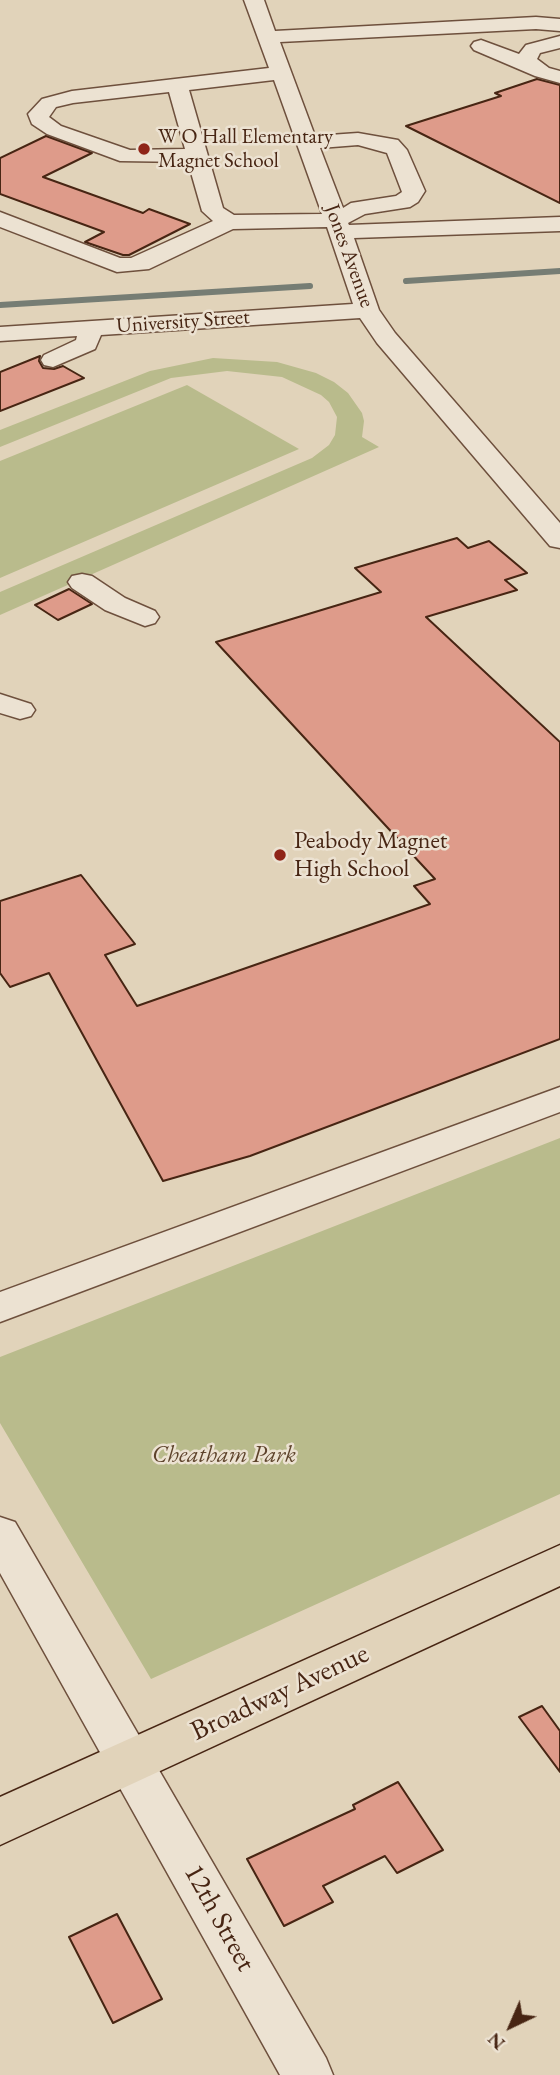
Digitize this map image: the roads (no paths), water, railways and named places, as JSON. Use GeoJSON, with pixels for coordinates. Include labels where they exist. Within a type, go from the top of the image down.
{"type":"FeatureCollection","features":[{"type":"Feature","properties":{"kind":"main road","name":"Broadway Avenue"},"geometry":{"type":"LineString","coordinates":[[0,1822],[560,1564]]}},
{"type":"Feature","properties":{"kind":"street","name":"Jones Avenue"},"geometry":{"type":"LineString","coordinates":[[254,0],[339,226],[367,310],[393,347],[560,540]]}},
{"type":"Feature","properties":{"kind":"street"},"geometry":{"type":"LineString","coordinates":[[268,37],[536,23],[560,38]]}},
{"type":"Feature","properties":{"kind":"street"},"geometry":{"type":"LineString","coordinates":[[455,48],[560,38]]}},
{"type":"Feature","properties":{"kind":"street"},"geometry":{"type":"LineString","coordinates":[[532,67],[527,61],[527,55],[560,38]]}},
{"type":"Feature","properties":{"kind":"street"},"geometry":{"type":"LineString","coordinates":[[481,46],[560,77]]}},
{"type":"Feature","properties":{"kind":"street"},"geometry":{"type":"LineString","coordinates":[[197,155],[128,156],[54,130],[39,120],[38,114],[41,108],[58,99],[177,84],[278,65],[300,56]]}},
{"type":"Feature","properties":{"kind":"street"},"geometry":{"type":"LineString","coordinates":[[177,84],[214,211],[229,222]]}},
{"type":"Feature","properties":{"kind":"street"},"geometry":{"type":"LineString","coordinates":[[307,143],[358,139],[390,145],[396,150],[414,191],[402,202],[349,211],[339,226]]}},
{"type":"Feature","properties":{"kind":"street"},"geometry":{"type":"LineString","coordinates":[[0,219],[117,265],[141,264],[229,222],[339,226],[560,224]]}},
{"type":"Feature","properties":{"kind":"street","name":"University Street"},"geometry":{"type":"LineString","coordinates":[[0,334],[367,310]]}},
{"type":"Feature","properties":{"kind":"street"},"geometry":{"type":"LineString","coordinates":[[53,360],[86,344],[89,337],[88,328]]}},
{"type":"Feature","properties":{"kind":"street"},"geometry":{"type":"LineString","coordinates":[[82,582],[120,607],[145,617]]}},
{"type":"Feature","properties":{"kind":"street"},"geometry":{"type":"LineString","coordinates":[[0,1307],[560,1099]]}},
{"type":"Feature","properties":{"kind":"street","name":"12th Street"},"geometry":{"type":"LineString","coordinates":[[0,1534],[308,2075]]}},
{"type":"Feature","properties":{"kind":"waterway"},"geometry":{"type":"LineString","coordinates":[[406,281],[560,271]]}},
{"type":"Feature","properties":{"kind":"waterway"},"geometry":{"type":"LineString","coordinates":[[0,305],[310,286]]}},
{"type":"Feature","properties":{"kind":"place","name":"W O Hall Elementary Magnet School"},"geometry":{"type":"Point","coordinates":[144,149]}},
{"type":"Feature","properties":{"kind":"place","name":"Peabody Magnet High School"},"geometry":{"type":"Point","coordinates":[280,855]}},
{"type":"Feature","properties":{"kind":"park label","name":"Cheatham Park"},"geometry":{"type":"Point","coordinates":[224,1455]}}]}
